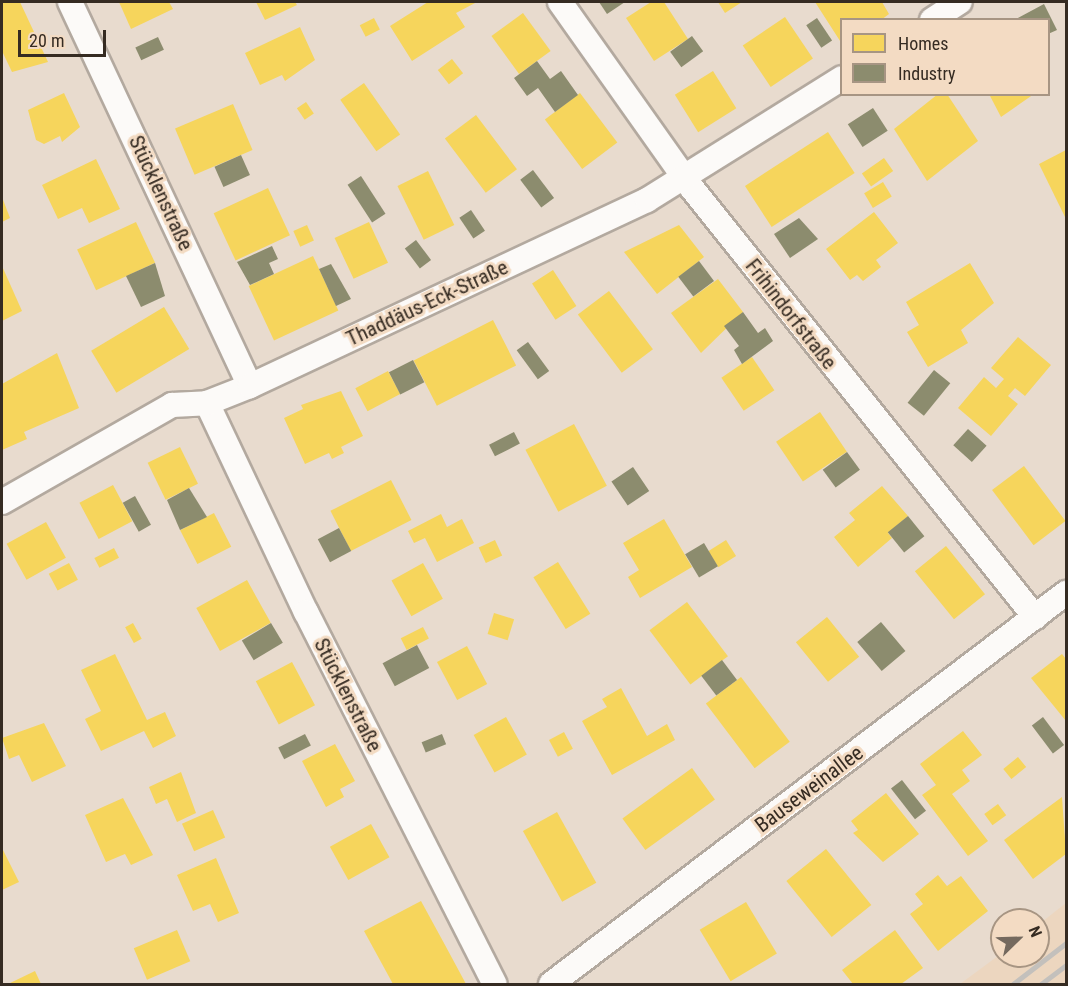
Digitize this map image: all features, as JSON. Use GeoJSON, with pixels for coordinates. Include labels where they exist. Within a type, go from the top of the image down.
{"type":"FeatureCollection","features":[{"type":"Feature","properties":{"kind":"street","name":"Stücklenstraße"},"geometry":{"type":"LineString","coordinates":[[70,2],[250,386]]}},
{"type":"Feature","properties":{"kind":"street","name":"Frihindorfstraße"},"geometry":{"type":"LineString","coordinates":[[560,2],[685,179],[1035,617]]}},
{"type":"Feature","properties":{"kind":"street"},"geometry":{"type":"LineString","coordinates":[[935,18],[960,2]]}},
{"type":"Feature","properties":{"kind":"street","name":"Thaddäus-Eck-Straße"},"geometry":{"type":"LineString","coordinates":[[2,502],[172,405],[207,403],[250,386],[685,179],[840,79]]}},
{"type":"Feature","properties":{"kind":"street","name":"Stücklenstraße"},"geometry":{"type":"LineString","coordinates":[[207,403],[495,984]]}},
{"type":"Feature","properties":{"kind":"street","name":"Bauseweinallee"},"geometry":{"type":"LineString","coordinates":[[551,984],[1066,593]]}},
{"type":"Feature","properties":{"kind":"shaded area"},"geometry":{"type":"Polygon","coordinates":[[[1066,903],[1066,984],[960,984],[990,962],[990,968],[1050,968],[1050,916],[1066,903]]]}},
{"type":"Feature","properties":{"kind":"building: Homes"},"geometry":{"type":"Polygon","coordinates":[[[2,2],[20,2],[48,62],[12,72],[2,51],[2,2]]]}},
{"type":"Feature","properties":{"kind":"building: Homes"},"geometry":{"type":"Polygon","coordinates":[[[119,2],[169,2],[173,9],[131,29],[119,2]]]}},
{"type":"Feature","properties":{"kind":"building: Homes"},"geometry":{"type":"Polygon","coordinates":[[[256,2],[295,2],[297,5],[265,20],[256,2]]]}},
{"type":"Feature","properties":{"kind":"building: Homes"},"geometry":{"type":"Polygon","coordinates":[[[428,2],[477,2],[456,13],[465,27],[412,61],[390,26],[428,2]]]}},
{"type":"Feature","properties":{"kind":"building: Homes"},"geometry":{"type":"Polygon","coordinates":[[[651,2],[664,2],[688,39],[654,61],[626,18],[651,2]]]}},
{"type":"Feature","properties":{"kind":"building: Homes"},"geometry":{"type":"Polygon","coordinates":[[[718,2],[742,2],[725,13],[718,2]]]}},
{"type":"Feature","properties":{"kind":"building: Homes"},"geometry":{"type":"Polygon","coordinates":[[[815,2],[882,2],[889,14],[884,18],[840,18],[840,41],[815,2]]]}},
{"type":"Feature","properties":{"kind":"building: Homes"},"geometry":{"type":"Polygon","coordinates":[[[523,13],[551,51],[519,74],[491,36],[523,13]]]}},
{"type":"Feature","properties":{"kind":"building: Homes"},"geometry":{"type":"Polygon","coordinates":[[[785,17],[813,58],[771,87],[743,46],[785,17]]]}},
{"type":"Feature","properties":{"kind":"building: Homes"},"geometry":{"type":"Polygon","coordinates":[[[374,18],[380,30],[366,37],[360,25],[374,18]]]}},
{"type":"Feature","properties":{"kind":"building: Homes"},"geometry":{"type":"Polygon","coordinates":[[[300,27],[315,60],[285,81],[282,75],[260,85],[245,53],[300,27]]]}},
{"type":"Feature","properties":{"kind":"building: Homes"},"geometry":{"type":"Polygon","coordinates":[[[452,59],[463,73],[449,84],[438,70],[452,59]]]}},
{"type":"Feature","properties":{"kind":"building: Homes"},"geometry":{"type":"Polygon","coordinates":[[[713,71],[736,108],[698,132],[675,95],[713,71]]]}},
{"type":"Feature","properties":{"kind":"building: Homes"},"geometry":{"type":"Polygon","coordinates":[[[364,83],[400,135],[376,151],[340,100],[364,83]]]}},
{"type":"Feature","properties":{"kind":"building: Homes"},"geometry":{"type":"Polygon","coordinates":[[[64,93],[80,127],[62,142],[60,136],[44,144],[36,140],[28,110],[64,93]]]}},
{"type":"Feature","properties":{"kind":"building: Homes"},"geometry":{"type":"Polygon","coordinates":[[[580,93],[617,143],[582,169],[545,119],[580,93]]]}},
{"type":"Feature","properties":{"kind":"building: Homes"},"geometry":{"type":"Polygon","coordinates":[[[935,96],[948,96],[978,141],[927,181],[894,129],[935,96]]]}},
{"type":"Feature","properties":{"kind":"building: Homes"},"geometry":{"type":"Polygon","coordinates":[[[990,96],[1031,96],[1001,117],[990,96]]]}},
{"type":"Feature","properties":{"kind":"building: Homes"},"geometry":{"type":"Polygon","coordinates":[[[306,102],[314,114],[305,120],[297,108],[306,102]]]}},
{"type":"Feature","properties":{"kind":"building: Homes"},"geometry":{"type":"Polygon","coordinates":[[[233,104],[253,150],[195,175],[175,129],[233,104]]]}},
{"type":"Feature","properties":{"kind":"building: Homes"},"geometry":{"type":"Polygon","coordinates":[[[476,115],[517,169],[486,193],[445,138],[476,115]]]}},
{"type":"Feature","properties":{"kind":"building: Homes"},"geometry":{"type":"Polygon","coordinates":[[[828,132],[855,173],[772,227],[745,186],[828,132]]]}},
{"type":"Feature","properties":{"kind":"building: Homes"},"geometry":{"type":"Polygon","coordinates":[[[1066,150],[1066,219],[1039,164],[1066,150]]]}},
{"type":"Feature","properties":{"kind":"building: Homes"},"geometry":{"type":"Polygon","coordinates":[[[884,158],[893,171],[871,187],[862,173],[884,158]]]}},
{"type":"Feature","properties":{"kind":"building: Homes"},"geometry":{"type":"Polygon","coordinates":[[[96,159],[120,209],[89,223],[82,208],[58,219],[42,185],[96,159]]]}},
{"type":"Feature","properties":{"kind":"building: Homes"},"geometry":{"type":"Polygon","coordinates":[[[428,171],[454,225],[424,240],[397,186],[428,171]]]}},
{"type":"Feature","properties":{"kind":"building: Homes"},"geometry":{"type":"Polygon","coordinates":[[[883,182],[892,197],[873,208],[864,193],[883,182]]]}},
{"type":"Feature","properties":{"kind":"building: Homes"},"geometry":{"type":"Polygon","coordinates":[[[268,188],[290,235],[236,260],[214,213],[268,188]]]}},
{"type":"Feature","properties":{"kind":"building: Homes"},"geometry":{"type":"Polygon","coordinates":[[[2,197],[10,218],[2,222],[2,197]]]}},
{"type":"Feature","properties":{"kind":"building: Homes"},"geometry":{"type":"Polygon","coordinates":[[[874,212],[898,243],[876,260],[881,267],[863,281],[857,275],[850,280],[826,249],[874,212]]]}},
{"type":"Feature","properties":{"kind":"building: Homes"},"geometry":{"type":"Polygon","coordinates":[[[136,222],[155,263],[96,290],[77,249],[136,222]]]}},
{"type":"Feature","properties":{"kind":"building: Homes"},"geometry":{"type":"Polygon","coordinates":[[[369,222],[388,263],[354,279],[335,238],[369,222]]]}},
{"type":"Feature","properties":{"kind":"building: Homes"},"geometry":{"type":"Polygon","coordinates":[[[307,225],[314,241],[300,247],[293,231],[307,225]]]}},
{"type":"Feature","properties":{"kind":"building: Homes"},"geometry":{"type":"Polygon","coordinates":[[[679,225],[704,257],[657,294],[624,252],[679,225]]]}},
{"type":"Feature","properties":{"kind":"building: Homes"},"geometry":{"type":"Polygon","coordinates":[[[313,256],[338,310],[274,340],[249,286],[313,256]]]}},
{"type":"Feature","properties":{"kind":"building: Homes"},"geometry":{"type":"Polygon","coordinates":[[[970,263],[994,303],[961,330],[968,343],[928,367],[907,332],[919,325],[906,302],[970,263]]]}},
{"type":"Feature","properties":{"kind":"building: Homes"},"geometry":{"type":"Polygon","coordinates":[[[2,266],[22,311],[2,321],[2,266]]]}},
{"type":"Feature","properties":{"kind":"building: Homes"},"geometry":{"type":"Polygon","coordinates":[[[553,270],[576,306],[555,320],[532,284],[553,270]]]}},
{"type":"Feature","properties":{"kind":"building: Homes"},"geometry":{"type":"Polygon","coordinates":[[[718,279],[743,312],[701,353],[671,313],[718,279]]]}},
{"type":"Feature","properties":{"kind":"building: Homes"},"geometry":{"type":"Polygon","coordinates":[[[609,291],[653,349],[622,373],[578,314],[609,291]]]}},
{"type":"Feature","properties":{"kind":"building: Homes"},"geometry":{"type":"Polygon","coordinates":[[[164,307],[189,349],[116,393],[91,351],[164,307]]]}},
{"type":"Feature","properties":{"kind":"building: Homes"},"geometry":{"type":"Polygon","coordinates":[[[493,320],[516,365],[437,406],[414,360],[493,320]]]}},
{"type":"Feature","properties":{"kind":"building: Homes"},"geometry":{"type":"Polygon","coordinates":[[[1018,337],[1051,365],[1025,396],[1015,388],[1008,396],[1018,404],[991,436],[958,408],[984,377],[996,388],[1004,379],[991,368],[1018,337]]]}},
{"type":"Feature","properties":{"kind":"building: Homes"},"geometry":{"type":"Polygon","coordinates":[[[57,353],[79,408],[24,432],[27,439],[2,450],[2,384],[57,353]]]}},
{"type":"Feature","properties":{"kind":"building: Homes"},"geometry":{"type":"Polygon","coordinates":[[[752,357],[774,390],[744,411],[721,378],[752,357]]]}},
{"type":"Feature","properties":{"kind":"building: Homes"},"geometry":{"type":"Polygon","coordinates":[[[388,371],[400,394],[368,411],[355,388],[388,371]]]}},
{"type":"Feature","properties":{"kind":"building: Homes"},"geometry":{"type":"Polygon","coordinates":[[[341,391],[363,436],[341,447],[344,453],[332,459],[329,453],[305,464],[284,418],[303,409],[301,405],[341,391]]]}},
{"type":"Feature","properties":{"kind":"building: Homes"},"geometry":{"type":"Polygon","coordinates":[[[820,412],[847,452],[803,481],[776,442],[820,412]]]}},
{"type":"Feature","properties":{"kind":"building: Homes"},"geometry":{"type":"Polygon","coordinates":[[[574,424],[607,486],[558,512],[525,450],[574,424]]]}},
{"type":"Feature","properties":{"kind":"building: Homes"},"geometry":{"type":"Polygon","coordinates":[[[180,447],[198,484],[166,500],[148,463],[180,447]]]}},
{"type":"Feature","properties":{"kind":"building: Homes"},"geometry":{"type":"Polygon","coordinates":[[[1024,466],[1066,521],[1034,545],[992,490],[1024,466]]]}},
{"type":"Feature","properties":{"kind":"building: Homes"},"geometry":{"type":"Polygon","coordinates":[[[391,480],[411,520],[351,551],[330,511],[391,480]]]}},
{"type":"Feature","properties":{"kind":"building: Homes"},"geometry":{"type":"Polygon","coordinates":[[[113,485],[132,521],[99,539],[79,503],[113,485]]]}},
{"type":"Feature","properties":{"kind":"building: Homes"},"geometry":{"type":"Polygon","coordinates":[[[882,486],[908,516],[888,533],[892,538],[858,567],[834,537],[855,520],[849,513],[882,486]]]}},
{"type":"Feature","properties":{"kind":"building: Homes"},"geometry":{"type":"Polygon","coordinates":[[[214,513],[231,547],[197,564],[180,530],[214,513]]]}},
{"type":"Feature","properties":{"kind":"building: Homes"},"geometry":{"type":"Polygon","coordinates":[[[441,514],[447,527],[462,519],[474,543],[437,562],[425,538],[414,543],[408,531],[441,514]]]}},
{"type":"Feature","properties":{"kind":"building: Homes"},"geometry":{"type":"Polygon","coordinates":[[[664,519],[692,567],[640,598],[628,577],[639,570],[623,543],[664,519]]]}},
{"type":"Feature","properties":{"kind":"building: Homes"},"geometry":{"type":"Polygon","coordinates":[[[46,522],[66,558],[27,580],[7,544],[46,522]]]}},
{"type":"Feature","properties":{"kind":"building: Homes"},"geometry":{"type":"Polygon","coordinates":[[[495,540],[502,555],[486,563],[479,548],[495,540]]]}},
{"type":"Feature","properties":{"kind":"building: Homes"},"geometry":{"type":"Polygon","coordinates":[[[726,540],[736,556],[718,567],[708,551],[726,540]]]}},
{"type":"Feature","properties":{"kind":"building: Homes"},"geometry":{"type":"Polygon","coordinates":[[[946,546],[985,594],[954,619],[915,571],[946,546]]]}},
{"type":"Feature","properties":{"kind":"building: Homes"},"geometry":{"type":"Polygon","coordinates":[[[114,548],[119,558],[99,568],[94,558],[114,548]]]}},
{"type":"Feature","properties":{"kind":"building: Homes"},"geometry":{"type":"Polygon","coordinates":[[[558,562],[590,614],[566,629],[533,577],[558,562]]]}},
{"type":"Feature","properties":{"kind":"building: Homes"},"geometry":{"type":"Polygon","coordinates":[[[69,563],[78,580],[58,591],[49,574],[69,563]]]}},
{"type":"Feature","properties":{"kind":"building: Homes"},"geometry":{"type":"Polygon","coordinates":[[[423,563],[443,599],[411,616],[392,580],[423,563]]]}},
{"type":"Feature","properties":{"kind":"building: Homes"},"geometry":{"type":"Polygon","coordinates":[[[247,580],[271,623],[220,651],[196,608],[247,580]]]}},
{"type":"Feature","properties":{"kind":"building: Homes"},"geometry":{"type":"Polygon","coordinates":[[[687,602],[728,656],[690,685],[649,630],[687,602]]]}},
{"type":"Feature","properties":{"kind":"building: Homes"},"geometry":{"type":"Polygon","coordinates":[[[494,613],[514,619],[508,640],[488,634],[494,613]]]}},
{"type":"Feature","properties":{"kind":"building: Homes"},"geometry":{"type":"Polygon","coordinates":[[[827,617],[859,657],[828,682],[796,642],[827,617]]]}},
{"type":"Feature","properties":{"kind":"building: Homes"},"geometry":{"type":"Polygon","coordinates":[[[133,623],[142,639],[134,643],[125,627],[133,623]]]}},
{"type":"Feature","properties":{"kind":"building: Homes"},"geometry":{"type":"Polygon","coordinates":[[[423,627],[429,639],[407,650],[401,638],[423,627]]]}},
{"type":"Feature","properties":{"kind":"building: Homes"},"geometry":{"type":"Polygon","coordinates":[[[467,646],[487,684],[457,700],[437,662],[467,646]]]}},
{"type":"Feature","properties":{"kind":"building: Homes"},"geometry":{"type":"Polygon","coordinates":[[[115,654],[147,720],[165,712],[176,736],[153,748],[144,731],[101,751],[85,719],[101,711],[81,670],[115,654]]]}},
{"type":"Feature","properties":{"kind":"building: Homes"},"geometry":{"type":"Polygon","coordinates":[[[1062,654],[1066,659],[1066,721],[1031,678],[1062,654]]]}},
{"type":"Feature","properties":{"kind":"building: Homes"},"geometry":{"type":"Polygon","coordinates":[[[292,662],[315,705],[279,725],[256,681],[292,662]]]}},
{"type":"Feature","properties":{"kind":"building: Homes"},"geometry":{"type":"Polygon","coordinates":[[[741,677],[790,742],[755,768],[706,703],[741,677]]]}},
{"type":"Feature","properties":{"kind":"building: Homes"},"geometry":{"type":"Polygon","coordinates":[[[621,688],[647,736],[667,724],[675,740],[612,775],[582,721],[607,707],[602,699],[621,688]]]}},
{"type":"Feature","properties":{"kind":"building: Homes"},"geometry":{"type":"Polygon","coordinates":[[[506,717],[527,755],[494,773],[474,735],[506,717]]]}},
{"type":"Feature","properties":{"kind":"building: Homes"},"geometry":{"type":"Polygon","coordinates":[[[44,723],[66,766],[32,782],[19,755],[9,759],[2,738],[44,723]]]}},
{"type":"Feature","properties":{"kind":"building: Homes"},"geometry":{"type":"Polygon","coordinates":[[[963,731],[982,755],[962,770],[970,781],[952,794],[988,841],[968,856],[922,795],[936,785],[920,764],[963,731]]]}},
{"type":"Feature","properties":{"kind":"building: Homes"},"geometry":{"type":"Polygon","coordinates":[[[564,732],[573,749],[558,757],[549,740],[564,732]]]}},
{"type":"Feature","properties":{"kind":"building: Homes"},"geometry":{"type":"Polygon","coordinates":[[[335,744],[355,781],[340,789],[344,797],[326,807],[302,761],[335,744]]]}},
{"type":"Feature","properties":{"kind":"building: Homes"},"geometry":{"type":"Polygon","coordinates":[[[1018,757],[1026,767],[1011,779],[1003,769],[1018,757]]]}},
{"type":"Feature","properties":{"kind":"building: Homes"},"geometry":{"type":"Polygon","coordinates":[[[692,768],[715,800],[645,850],[622,819],[692,768]]]}},
{"type":"Feature","properties":{"kind":"building: Homes"},"geometry":{"type":"Polygon","coordinates":[[[181,772],[196,813],[177,822],[167,799],[156,804],[149,787],[181,772]]]}},
{"type":"Feature","properties":{"kind":"building: Homes"},"geometry":{"type":"Polygon","coordinates":[[[886,793],[919,834],[883,862],[853,833],[858,830],[851,821],[886,793]]]}},
{"type":"Feature","properties":{"kind":"building: Homes"},"geometry":{"type":"Polygon","coordinates":[[[1062,797],[1066,854],[1033,879],[1004,840],[1062,797]]]}},
{"type":"Feature","properties":{"kind":"building: Homes"},"geometry":{"type":"Polygon","coordinates":[[[123,798],[153,855],[131,865],[125,854],[106,862],[85,815],[123,798]]]}},
{"type":"Feature","properties":{"kind":"building: Homes"},"geometry":{"type":"Polygon","coordinates":[[[998,804],[1006,815],[992,825],[984,814],[998,804]]]}},
{"type":"Feature","properties":{"kind":"building: Homes"},"geometry":{"type":"Polygon","coordinates":[[[213,810],[225,837],[194,851],[182,824],[213,810]]]}},
{"type":"Feature","properties":{"kind":"building: Homes"},"geometry":{"type":"Polygon","coordinates":[[[557,812],[596,883],[562,902],[523,831],[557,812]]]}},
{"type":"Feature","properties":{"kind":"building: Homes"},"geometry":{"type":"Polygon","coordinates":[[[371,824],[389,857],[348,880],[330,847],[371,824]]]}},
{"type":"Feature","properties":{"kind":"building: Homes"},"geometry":{"type":"Polygon","coordinates":[[[2,848],[19,882],[2,890],[2,848]]]}},
{"type":"Feature","properties":{"kind":"building: Homes"},"geometry":{"type":"Polygon","coordinates":[[[826,849],[871,905],[832,937],[786,881],[826,849]]]}},
{"type":"Feature","properties":{"kind":"building: Homes"},"geometry":{"type":"Polygon","coordinates":[[[216,858],[239,913],[218,922],[210,904],[193,911],[177,875],[216,858]]]}},
{"type":"Feature","properties":{"kind":"building: Homes"},"geometry":{"type":"Polygon","coordinates":[[[938,875],[947,886],[961,876],[988,911],[938,951],[910,914],[923,904],[915,894],[938,875]]]}},
{"type":"Feature","properties":{"kind":"building: Homes"},"geometry":{"type":"Polygon","coordinates":[[[421,901],[466,984],[393,984],[364,931],[421,901]]]}},
{"type":"Feature","properties":{"kind":"building: Homes"},"geometry":{"type":"Polygon","coordinates":[[[746,902],[777,953],[731,981],[700,930],[746,902]]]}},
{"type":"Feature","properties":{"kind":"building: Homes"},"geometry":{"type":"Polygon","coordinates":[[[177,930],[190,961],[147,980],[134,948],[177,930]]]}},
{"type":"Feature","properties":{"kind":"building: Homes"},"geometry":{"type":"Polygon","coordinates":[[[895,930],[923,968],[901,984],[853,984],[842,970],[895,930]]]}},
{"type":"Feature","properties":{"kind":"building: Homes"},"geometry":{"type":"Polygon","coordinates":[[[35,971],[41,984],[8,984],[35,971]]]}},
{"type":"Feature","properties":{"kind":"building: Industry"},"geometry":{"type":"Polygon","coordinates":[[[599,2],[625,2],[607,14],[599,2]]]}},
{"type":"Feature","properties":{"kind":"building: Industry"},"geometry":{"type":"Polygon","coordinates":[[[1044,4],[1057,30],[1050,33],[1050,18],[1018,18],[1044,4]]]}},
{"type":"Feature","properties":{"kind":"building: Industry"},"geometry":{"type":"Polygon","coordinates":[[[817,18],[832,40],[821,48],[806,25],[817,18]]]}},
{"type":"Feature","properties":{"kind":"building: Industry"},"geometry":{"type":"Polygon","coordinates":[[[692,36],[703,51],[681,67],[670,52],[692,36]]]}},
{"type":"Feature","properties":{"kind":"building: Industry"},"geometry":{"type":"Polygon","coordinates":[[[158,37],[164,50],[141,60],[135,48],[158,37]]]}},
{"type":"Feature","properties":{"kind":"building: Industry"},"geometry":{"type":"Polygon","coordinates":[[[537,61],[550,79],[561,71],[578,95],[555,112],[538,88],[527,96],[514,78],[537,61]]]}},
{"type":"Feature","properties":{"kind":"building: Industry"},"geometry":{"type":"Polygon","coordinates":[[[873,108],[888,131],[863,147],[848,124],[873,108]]]}},
{"type":"Feature","properties":{"kind":"building: Industry"},"geometry":{"type":"Polygon","coordinates":[[[241,155],[250,175],[223,187],[215,167],[241,155]]]}},
{"type":"Feature","properties":{"kind":"building: Industry"},"geometry":{"type":"Polygon","coordinates":[[[533,170],[554,198],[541,208],[520,180],[533,170]]]}},
{"type":"Feature","properties":{"kind":"building: Industry"},"geometry":{"type":"Polygon","coordinates":[[[361,176],[386,214],[372,222],[348,185],[361,176]]]}},
{"type":"Feature","properties":{"kind":"building: Industry"},"geometry":{"type":"Polygon","coordinates":[[[471,210],[485,231],[473,239],[459,218],[471,210]]]}},
{"type":"Feature","properties":{"kind":"building: Industry"},"geometry":{"type":"Polygon","coordinates":[[[799,218],[818,239],[790,258],[774,234],[799,218]]]}},
{"type":"Feature","properties":{"kind":"building: Industry"},"geometry":{"type":"Polygon","coordinates":[[[416,240],[431,260],[420,268],[405,248],[416,240]]]}},
{"type":"Feature","properties":{"kind":"building: Industry"},"geometry":{"type":"Polygon","coordinates":[[[272,246],[278,259],[269,263],[274,274],[250,285],[237,262],[272,246]]]}},
{"type":"Feature","properties":{"kind":"building: Industry"},"geometry":{"type":"Polygon","coordinates":[[[699,261],[714,281],[693,297],[678,277],[699,261]]]}},
{"type":"Feature","properties":{"kind":"building: Industry"},"geometry":{"type":"Polygon","coordinates":[[[155,263],[165,296],[141,307],[126,276],[155,263]]]}},
{"type":"Feature","properties":{"kind":"building: Industry"},"geometry":{"type":"Polygon","coordinates":[[[331,264],[351,299],[336,306],[319,269],[331,264]]]}},
{"type":"Feature","properties":{"kind":"building: Industry"},"geometry":{"type":"Polygon","coordinates":[[[743,312],[758,333],[765,328],[773,341],[742,364],[734,350],[739,346],[724,326],[743,312]]]}},
{"type":"Feature","properties":{"kind":"building: Industry"},"geometry":{"type":"Polygon","coordinates":[[[528,342],[549,371],[538,379],[517,350],[528,342]]]}},
{"type":"Feature","properties":{"kind":"building: Industry"},"geometry":{"type":"Polygon","coordinates":[[[413,360],[424,382],[400,395],[389,372],[413,360]]]}},
{"type":"Feature","properties":{"kind":"building: Industry"},"geometry":{"type":"Polygon","coordinates":[[[934,370],[950,383],[924,416],[908,403],[934,370]]]}},
{"type":"Feature","properties":{"kind":"building: Industry"},"geometry":{"type":"Polygon","coordinates":[[[968,429],[987,446],[972,462],[953,445],[968,429]]]}},
{"type":"Feature","properties":{"kind":"building: Industry"},"geometry":{"type":"Polygon","coordinates":[[[514,432],[520,444],[495,456],[489,445],[514,432]]]}},
{"type":"Feature","properties":{"kind":"building: Industry"},"geometry":{"type":"Polygon","coordinates":[[[847,452],[860,470],[836,487],[823,470],[847,452]]]}},
{"type":"Feature","properties":{"kind":"building: Industry"},"geometry":{"type":"Polygon","coordinates":[[[633,467],[649,491],[628,506],[611,482],[633,467]]]}},
{"type":"Feature","properties":{"kind":"building: Industry"},"geometry":{"type":"Polygon","coordinates":[[[189,488],[207,517],[180,530],[167,500],[189,488]]]}},
{"type":"Feature","properties":{"kind":"building: Industry"},"geometry":{"type":"Polygon","coordinates":[[[135,496],[151,525],[139,532],[123,503],[135,496]]]}},
{"type":"Feature","properties":{"kind":"building: Industry"},"geometry":{"type":"Polygon","coordinates":[[[908,516],[924,536],[904,553],[888,532],[908,516]]]}},
{"type":"Feature","properties":{"kind":"building: Industry"},"geometry":{"type":"Polygon","coordinates":[[[339,528],[351,551],[330,562],[318,539],[339,528]]]}},
{"type":"Feature","properties":{"kind":"building: Industry"},"geometry":{"type":"Polygon","coordinates":[[[704,543],[718,566],[699,577],[685,554],[704,543]]]}},
{"type":"Feature","properties":{"kind":"building: Industry"},"geometry":{"type":"Polygon","coordinates":[[[881,622],[905,651],[882,671],[857,642],[881,622]]]}},
{"type":"Feature","properties":{"kind":"building: Industry"},"geometry":{"type":"Polygon","coordinates":[[[271,623],[283,643],[254,660],[242,641],[271,623]]]}},
{"type":"Feature","properties":{"kind":"building: Industry"},"geometry":{"type":"Polygon","coordinates":[[[417,645],[429,668],[395,686],[383,663],[417,645]]]}},
{"type":"Feature","properties":{"kind":"building: Industry"},"geometry":{"type":"Polygon","coordinates":[[[722,660],[737,680],[716,696],[701,676],[722,660]]]}},
{"type":"Feature","properties":{"kind":"building: Industry"},"geometry":{"type":"Polygon","coordinates":[[[1043,717],[1064,745],[1053,753],[1032,725],[1043,717]]]}},
{"type":"Feature","properties":{"kind":"building: Industry"},"geometry":{"type":"Polygon","coordinates":[[[305,734],[311,746],[284,759],[278,748],[305,734]]]}},
{"type":"Feature","properties":{"kind":"building: Industry"},"geometry":{"type":"Polygon","coordinates":[[[442,734],[446,744],[426,752],[422,742],[442,734]]]}},
{"type":"Feature","properties":{"kind":"building: Industry"},"geometry":{"type":"Polygon","coordinates":[[[902,780],[926,811],[915,819],[891,789],[902,780]]]}},
{"type":"Feature","properties":{"kind":"railway"},"geometry":{"type":"LineString","coordinates":[[1013,984],[1066,943]]}},
{"type":"Feature","properties":{"kind":"railway"},"geometry":{"type":"LineString","coordinates":[[1041,984],[1066,965]]}}]}
